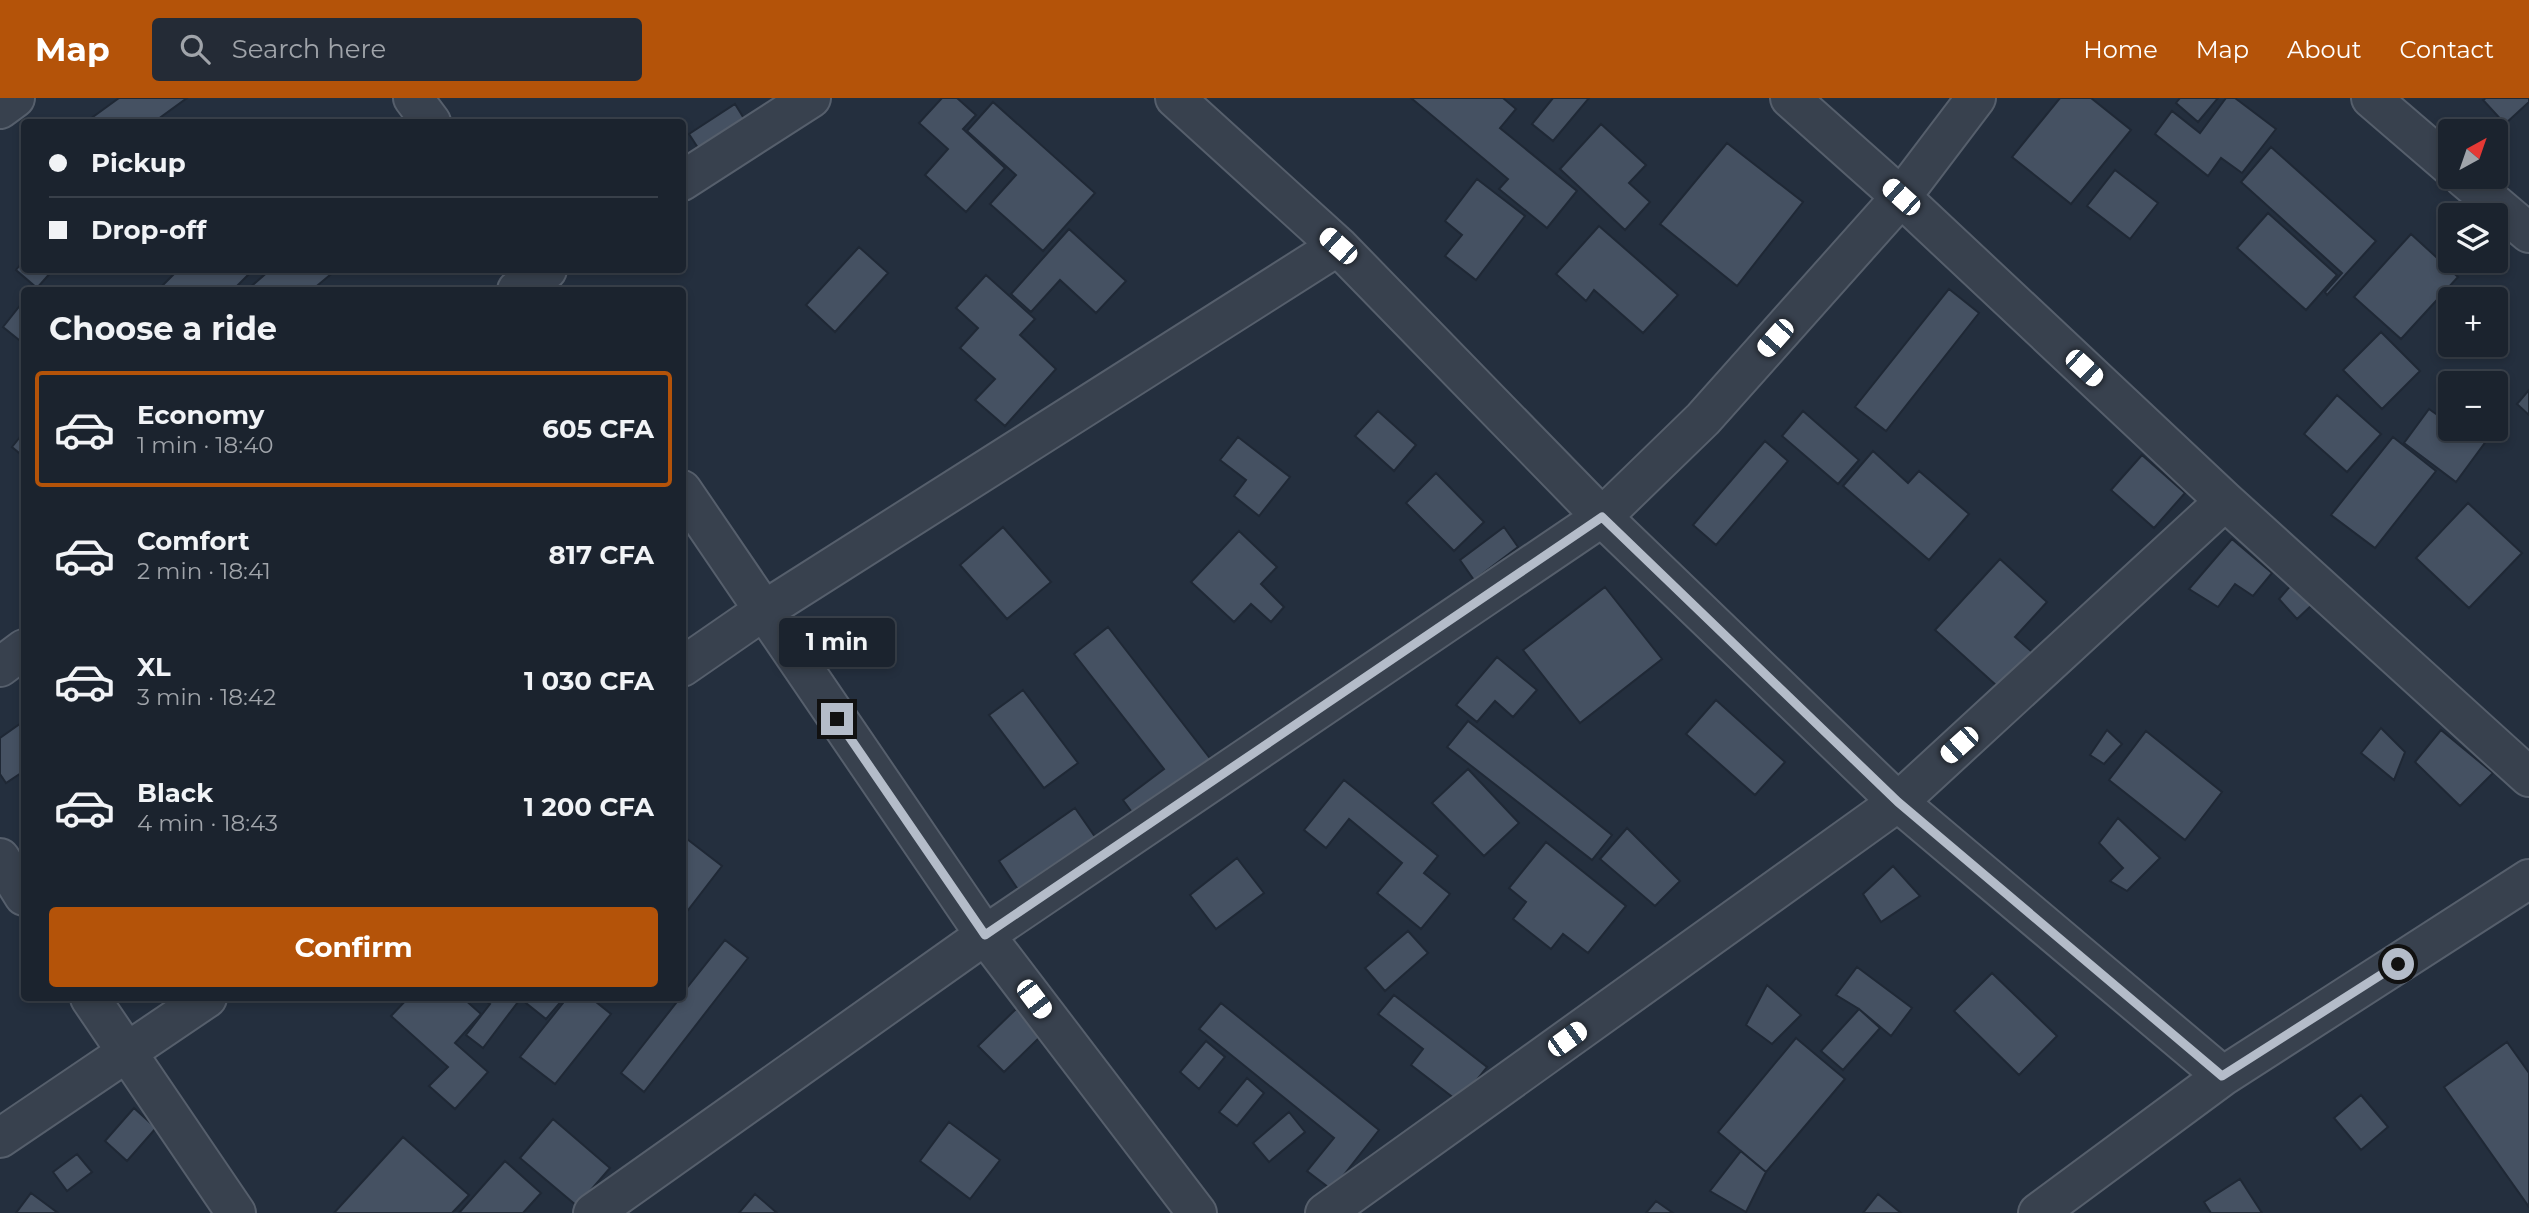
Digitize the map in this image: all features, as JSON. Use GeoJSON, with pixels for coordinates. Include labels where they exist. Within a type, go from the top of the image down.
{"type":"FeatureCollection","features":[{"type":"Feature","properties":{"kind":"street"},"geometry":{"type":"LineString","coordinates":[[0,109],[15,98]]}},
{"type":"Feature","properties":{"kind":"street"},"geometry":{"type":"LineString","coordinates":[[413,98],[429,119]]}},
{"type":"Feature","properties":{"kind":"street"},"geometry":{"type":"LineString","coordinates":[[686,178],[811,98]]}},
{"type":"Feature","properties":{"kind":"street"},"geometry":{"type":"LineString","coordinates":[[1175,98],[1338,246],[1602,517],[1898,802],[2222,1076]]}},
{"type":"Feature","properties":{"kind":"street"},"geometry":{"type":"LineString","coordinates":[[1790,98],[1901,197],[2225,501],[2529,777]]}},
{"type":"Feature","properties":{"kind":"street"},"geometry":{"type":"LineString","coordinates":[[593,1213],[985,935],[1602,517],[1703,419],[1901,197],[1976,98]]}},
{"type":"Feature","properties":{"kind":"street"},"geometry":{"type":"LineString","coordinates":[[2371,98],[2438,156]]}},
{"type":"Feature","properties":{"kind":"street"},"geometry":{"type":"LineString","coordinates":[[2477,189],[2529,233]]}},
{"type":"Feature","properties":{"kind":"street"},"geometry":{"type":"LineString","coordinates":[[686,664],[763,611],[1338,246]]}},
{"type":"Feature","properties":{"kind":"street"},"geometry":{"type":"LineString","coordinates":[[686,496],[985,935],[1197,1213]]}},
{"type":"Feature","properties":{"kind":"street"},"geometry":{"type":"LineString","coordinates":[[1325,1213],[1898,802],[2225,501]]}},
{"type":"Feature","properties":{"kind":"street"},"geometry":{"type":"LineString","coordinates":[[0,667],[21,651]]}},
{"type":"Feature","properties":{"kind":"street"},"geometry":{"type":"LineString","coordinates":[[0,858],[21,891]]}},
{"type":"Feature","properties":{"kind":"street"},"geometry":{"type":"LineString","coordinates":[[2038,1213],[2222,1076],[2529,879]]}},
{"type":"Feature","properties":{"kind":"street"},"geometry":{"type":"LineString","coordinates":[[92,1001],[236,1213]]}},
{"type":"Feature","properties":{"kind":"street"},"geometry":{"type":"LineString","coordinates":[[0,1138],[203,1001]]}},
{"type":"Feature","properties":{"kind":"building"},"geometry":{"type":"Polygon","coordinates":[[[119,98],[187,98],[158,119],[90,119],[119,98]]]}},
{"type":"Feature","properties":{"kind":"building"},"geometry":{"type":"Polygon","coordinates":[[[942,98],[957,98],[976,115],[963,129],[1005,168],[966,212],[925,175],[948,149],[919,123],[942,98]]]}},
{"type":"Feature","properties":{"kind":"building"},"geometry":{"type":"Polygon","coordinates":[[[1411,98],[1503,98],[1516,109],[1500,128],[1577,191],[1547,228],[1499,189],[1508,179],[1411,98]]]}},
{"type":"Feature","properties":{"kind":"building"},"geometry":{"type":"Polygon","coordinates":[[[1553,98],[1589,98],[1553,141],[1532,124],[1553,98]]]}},
{"type":"Feature","properties":{"kind":"building"},"geometry":{"type":"Polygon","coordinates":[[[2060,98],[2091,98],[2131,130],[2071,204],[2012,157],[2060,98]]]}},
{"type":"Feature","properties":{"kind":"building"},"geometry":{"type":"Polygon","coordinates":[[[2180,98],[2218,98],[2198,122],[2176,103],[2180,98]]]}},
{"type":"Feature","properties":{"kind":"building"},"geometry":{"type":"Polygon","coordinates":[[[2226,98],[2235,98],[2276,129],[2242,173],[2221,158],[2208,176],[2155,134],[2172,111],[2200,133],[2226,98]]]}},
{"type":"Feature","properties":{"kind":"building"},"geometry":{"type":"Polygon","coordinates":[[[2529,98],[2529,102],[2508,121],[2508,119],[2500,119],[2483,100],[2529,98]]]}},
{"type":"Feature","properties":{"kind":"building"},"geometry":{"type":"Polygon","coordinates":[[[993,102],[1095,193],[1043,251],[990,204],[1016,175],[967,131],[993,102]]]}},
{"type":"Feature","properties":{"kind":"building"},"geometry":{"type":"Polygon","coordinates":[[[735,104],[748,125],[702,154],[689,134],[735,104]]]}},
{"type":"Feature","properties":{"kind":"building"},"geometry":{"type":"Polygon","coordinates":[[[1601,124],[1646,165],[1629,183],[1650,202],[1625,230],[1560,169],[1601,124]]]}},
{"type":"Feature","properties":{"kind":"building"},"geometry":{"type":"Polygon","coordinates":[[[1727,143],[1803,202],[1737,286],[1660,224],[1727,143]]]}},
{"type":"Feature","properties":{"kind":"building"},"geometry":{"type":"Polygon","coordinates":[[[2271,147],[2376,241],[2327,295],[2325,292],[2342,273],[2241,182],[2271,147]]]}},
{"type":"Feature","properties":{"kind":"building"},"geometry":{"type":"Polygon","coordinates":[[[2115,170],[2158,203],[2130,239],[2087,206],[2115,170]]]}},
{"type":"Feature","properties":{"kind":"building"},"geometry":{"type":"Polygon","coordinates":[[[1477,179],[1525,216],[1476,280],[1445,256],[1462,235],[1445,221],[1477,179]]]}},
{"type":"Feature","properties":{"kind":"building"},"geometry":{"type":"Polygon","coordinates":[[[2268,213],[2337,275],[2306,310],[2237,248],[2268,213]]]}},
{"type":"Feature","properties":{"kind":"building"},"geometry":{"type":"Polygon","coordinates":[[[1599,226],[1678,295],[1643,333],[1594,290],[1586,301],[1556,274],[1599,226]]]}},
{"type":"Feature","properties":{"kind":"building"},"geometry":{"type":"Polygon","coordinates":[[[1069,229],[1126,281],[1096,313],[1060,280],[1031,312],[1011,294],[1069,229]]]}},
{"type":"Feature","properties":{"kind":"building"},"geometry":{"type":"Polygon","coordinates":[[[2411,234],[2438,259],[2438,273],[2454,273],[2458,277],[2449,287],[2438,287],[2438,299],[2401,339],[2354,297],[2411,234]]]}},
{"type":"Feature","properties":{"kind":"building"},"geometry":{"type":"Polygon","coordinates":[[[859,247],[888,273],[835,332],[806,305],[859,247]]]}},
{"type":"Feature","properties":{"kind":"building"},"geometry":{"type":"Polygon","coordinates":[[[21,264],[21,273],[50,273],[36,287],[16,270],[21,264]]]}},
{"type":"Feature","properties":{"kind":"building"},"geometry":{"type":"Polygon","coordinates":[[[175,273],[250,273],[236,287],[161,287],[175,273]]]}},
{"type":"Feature","properties":{"kind":"building"},"geometry":{"type":"Polygon","coordinates":[[[267,273],[332,273],[316,287],[250,287],[267,273]]]}},
{"type":"Feature","properties":{"kind":"building"},"geometry":{"type":"Polygon","coordinates":[[[986,275],[1035,319],[1020,335],[1056,369],[1005,426],[975,400],[995,379],[960,348],[978,328],[956,308],[986,275]]]}},
{"type":"Feature","properties":{"kind":"building"},"geometry":{"type":"Polygon","coordinates":[[[1949,289],[1979,313],[1886,431],[1855,407],[1949,289]]]}},
{"type":"Feature","properties":{"kind":"building"},"geometry":{"type":"Polygon","coordinates":[[[21,304],[21,342],[3,327],[21,304]]]}},
{"type":"Feature","properties":{"kind":"building"},"geometry":{"type":"Polygon","coordinates":[[[2381,332],[2420,371],[2382,409],[2343,370],[2381,332]]]}},
{"type":"Feature","properties":{"kind":"building"},"geometry":{"type":"Polygon","coordinates":[[[2529,390],[2529,415],[2517,404],[2529,390]]]}},
{"type":"Feature","properties":{"kind":"building"},"geometry":{"type":"Polygon","coordinates":[[[2337,395],[2381,434],[2347,472],[2304,434],[2337,395]]]}},
{"type":"Feature","properties":{"kind":"building"},"geometry":{"type":"Polygon","coordinates":[[[2429,409],[2438,415],[2438,441],[2486,441],[2456,482],[2404,443],[2429,409]]]}},
{"type":"Feature","properties":{"kind":"building"},"geometry":{"type":"Polygon","coordinates":[[[1378,411],[1416,445],[1394,471],[1355,436],[1378,411]]]}},
{"type":"Feature","properties":{"kind":"building"},"geometry":{"type":"Polygon","coordinates":[[[1803,411],[1859,460],[1838,484],[1782,436],[1803,411]]]}},
{"type":"Feature","properties":{"kind":"building"},"geometry":{"type":"Polygon","coordinates":[[[21,436],[21,454],[12,447],[21,436]]]}},
{"type":"Feature","properties":{"kind":"building"},"geometry":{"type":"Polygon","coordinates":[[[1238,437],[1290,477],[1259,516],[1234,496],[1246,480],[1220,460],[1238,437]]]}},
{"type":"Feature","properties":{"kind":"building"},"geometry":{"type":"Polygon","coordinates":[[[2393,437],[2436,471],[2375,548],[2331,515],[2393,437]]]}},
{"type":"Feature","properties":{"kind":"building"},"geometry":{"type":"Polygon","coordinates":[[[1765,441],[1788,461],[1716,545],[1693,525],[1765,441]]]}},
{"type":"Feature","properties":{"kind":"building"},"geometry":{"type":"Polygon","coordinates":[[[1873,451],[1908,483],[1919,471],[1969,514],[1929,560],[1843,486],[1873,451]]]}},
{"type":"Feature","properties":{"kind":"building"},"geometry":{"type":"Polygon","coordinates":[[[2142,455],[2185,493],[2154,528],[2111,490],[2142,455]]]}},
{"type":"Feature","properties":{"kind":"building"},"geometry":{"type":"Polygon","coordinates":[[[1436,473],[1484,522],[1454,551],[1406,503],[1436,473]]]}},
{"type":"Feature","properties":{"kind":"building"},"geometry":{"type":"Polygon","coordinates":[[[2468,503],[2522,553],[2469,608],[2416,558],[2468,503]]]}},
{"type":"Feature","properties":{"kind":"building"},"geometry":{"type":"Polygon","coordinates":[[[1003,527],[1051,582],[1007,619],[960,565],[1003,527]]]}},
{"type":"Feature","properties":{"kind":"building"},"geometry":{"type":"Polygon","coordinates":[[[1504,527],[1518,547],[1474,580],[1460,560],[1504,527]]]}},
{"type":"Feature","properties":{"kind":"building"},"geometry":{"type":"Polygon","coordinates":[[[1239,531],[1277,567],[1261,584],[1284,607],[1271,622],[1251,604],[1234,622],[1191,582],[1239,531]]]}},
{"type":"Feature","properties":{"kind":"building"},"geometry":{"type":"Polygon","coordinates":[[[2232,539],[2272,573],[2253,596],[2235,584],[2218,607],[2189,589],[2232,539]]]}},
{"type":"Feature","properties":{"kind":"building"},"geometry":{"type":"Polygon","coordinates":[[[2000,559],[2047,602],[2015,637],[2040,659],[2007,695],[1935,630],[2000,559]]]}},
{"type":"Feature","properties":{"kind":"building"},"geometry":{"type":"Polygon","coordinates":[[[2292,584],[2314,603],[2297,619],[2279,599],[2292,584]]]}},
{"type":"Feature","properties":{"kind":"building"},"geometry":{"type":"Polygon","coordinates":[[[1605,587],[1662,659],[1580,723],[1523,650],[1605,587]]]}},
{"type":"Feature","properties":{"kind":"building"},"geometry":{"type":"Polygon","coordinates":[[[1108,627],[1212,761],[1137,819],[1123,800],[1164,769],[1074,654],[1108,627]]]}},
{"type":"Feature","properties":{"kind":"building"},"geometry":{"type":"Polygon","coordinates":[[[1497,657],[1537,690],[1513,717],[1495,701],[1477,722],[1456,705],[1497,657]]]}},
{"type":"Feature","properties":{"kind":"building"},"geometry":{"type":"Polygon","coordinates":[[[1023,690],[1078,763],[1044,788],[989,715],[1023,690]]]}},
{"type":"Feature","properties":{"kind":"building"},"geometry":{"type":"Polygon","coordinates":[[[1716,700],[1785,762],[1755,795],[1686,734],[1716,700]]]}},
{"type":"Feature","properties":{"kind":"building"},"geometry":{"type":"Polygon","coordinates":[[[1468,721],[1612,835],[1592,860],[1447,747],[1468,721]]]}},
{"type":"Feature","properties":{"kind":"building"},"geometry":{"type":"Polygon","coordinates":[[[21,723],[21,773],[6,783],[0,774],[0,738],[21,723]]]}},
{"type":"Feature","properties":{"kind":"building"},"geometry":{"type":"Polygon","coordinates":[[[2381,728],[2405,752],[2394,780],[2361,753],[2381,728]]]}},
{"type":"Feature","properties":{"kind":"building"},"geometry":{"type":"Polygon","coordinates":[[[2107,730],[2122,744],[2104,764],[2090,755],[2107,730]]]}},
{"type":"Feature","properties":{"kind":"building"},"geometry":{"type":"Polygon","coordinates":[[[2441,730],[2493,773],[2460,806],[2415,762],[2441,730]]]}},
{"type":"Feature","properties":{"kind":"building"},"geometry":{"type":"Polygon","coordinates":[[[2146,731],[2222,792],[2185,840],[2109,780],[2146,731]]]}},
{"type":"Feature","properties":{"kind":"building"},"geometry":{"type":"Polygon","coordinates":[[[1468,769],[1519,823],[1484,856],[1432,803],[1468,769]]]}},
{"type":"Feature","properties":{"kind":"building"},"geometry":{"type":"Polygon","coordinates":[[[1344,780],[1438,856],[1424,873],[1450,894],[1421,929],[1377,893],[1402,863],[1349,819],[1326,848],[1304,830],[1344,780]]]}},
{"type":"Feature","properties":{"kind":"building"},"geometry":{"type":"Polygon","coordinates":[[[1075,808],[1100,844],[1023,897],[999,861],[1075,808]]]}},
{"type":"Feature","properties":{"kind":"building"},"geometry":{"type":"Polygon","coordinates":[[[2118,818],[2160,858],[2127,891],[2110,881],[2123,868],[2099,843],[2118,818]]]}},
{"type":"Feature","properties":{"kind":"building"},"geometry":{"type":"Polygon","coordinates":[[[1627,828],[1680,881],[1655,906],[1600,859],[1627,828]]]}},
{"type":"Feature","properties":{"kind":"building"},"geometry":{"type":"Polygon","coordinates":[[[686,840],[722,866],[686,913],[686,840]]]}},
{"type":"Feature","properties":{"kind":"building"},"geometry":{"type":"Polygon","coordinates":[[[1546,842],[1626,906],[1588,953],[1563,934],[1551,949],[1513,919],[1526,902],[1509,888],[1546,842]]]}},
{"type":"Feature","properties":{"kind":"building"},"geometry":{"type":"Polygon","coordinates":[[[1237,858],[1264,893],[1216,929],[1190,895],[1237,858]]]}},
{"type":"Feature","properties":{"kind":"building"},"geometry":{"type":"Polygon","coordinates":[[[1893,866],[1920,896],[1881,922],[1863,894],[1893,866]]]}},
{"type":"Feature","properties":{"kind":"building"},"geometry":{"type":"Polygon","coordinates":[[[1408,931],[1428,953],[1385,991],[1365,968],[1408,931]]]}},
{"type":"Feature","properties":{"kind":"building"},"geometry":{"type":"Polygon","coordinates":[[[725,940],[748,958],[644,1092],[621,1073],[678,1001],[686,1001],[686,989],[725,940]]]}},
{"type":"Feature","properties":{"kind":"building"},"geometry":{"type":"Polygon","coordinates":[[[1857,967],[1912,1008],[1891,1036],[1859,1009],[1836,995],[1857,967]]]}},
{"type":"Feature","properties":{"kind":"building"},"geometry":{"type":"Polygon","coordinates":[[[1992,973],[2057,1036],[2019,1075],[1954,1011],[1992,973]]]}},
{"type":"Feature","properties":{"kind":"building"},"geometry":{"type":"Polygon","coordinates":[[[1767,985],[1801,1015],[1772,1044],[1746,1025],[1767,985]]]}},
{"type":"Feature","properties":{"kind":"building"},"geometry":{"type":"Polygon","coordinates":[[[1394,995],[1487,1067],[1459,1102],[1411,1065],[1423,1049],[1378,1014],[1394,995]]]}},
{"type":"Feature","properties":{"kind":"building"},"geometry":{"type":"Polygon","coordinates":[[[405,1001],[466,1001],[481,1014],[455,1043],[488,1072],[455,1109],[429,1086],[448,1067],[391,1016],[405,1001]]]}},
{"type":"Feature","properties":{"kind":"building"},"geometry":{"type":"Polygon","coordinates":[[[486,1001],[519,1001],[483,1048],[466,1035],[490,1004],[486,1001]]]}},
{"type":"Feature","properties":{"kind":"building"},"geometry":{"type":"Polygon","coordinates":[[[528,1001],[561,1001],[546,1019],[526,1003],[528,1001]]]}},
{"type":"Feature","properties":{"kind":"building"},"geometry":{"type":"Polygon","coordinates":[[[565,1001],[595,1001],[611,1014],[555,1084],[520,1057],[565,1001]]]}},
{"type":"Feature","properties":{"kind":"building"},"geometry":{"type":"Polygon","coordinates":[[[1221,1003],[1379,1130],[1332,1190],[1307,1171],[1334,1138],[1199,1029],[1221,1003]]]}},
{"type":"Feature","properties":{"kind":"building"},"geometry":{"type":"Polygon","coordinates":[[[1016,1009],[1042,1035],[1004,1072],[978,1046],[1016,1009]]]}},
{"type":"Feature","properties":{"kind":"building"},"geometry":{"type":"Polygon","coordinates":[[[1859,1009],[1880,1028],[1843,1070],[1821,1051],[1859,1009]]]}},
{"type":"Feature","properties":{"kind":"building"},"geometry":{"type":"Polygon","coordinates":[[[1796,1038],[1845,1079],[1766,1172],[1718,1132],[1796,1038]]]}},
{"type":"Feature","properties":{"kind":"building"},"geometry":{"type":"Polygon","coordinates":[[[1206,1041],[1225,1057],[1199,1089],[1180,1072],[1206,1041]]]}},
{"type":"Feature","properties":{"kind":"building"},"geometry":{"type":"Polygon","coordinates":[[[2507,1042],[2529,1073],[2529,1207],[2444,1087],[2507,1042]]]}},
{"type":"Feature","properties":{"kind":"building"},"geometry":{"type":"Polygon","coordinates":[[[1247,1078],[1264,1093],[1237,1126],[1219,1112],[1247,1078]]]}},
{"type":"Feature","properties":{"kind":"building"},"geometry":{"type":"Polygon","coordinates":[[[2361,1095],[2388,1127],[2361,1150],[2334,1118],[2361,1095]]]}},
{"type":"Feature","properties":{"kind":"building"},"geometry":{"type":"Polygon","coordinates":[[[134,1108],[156,1128],[127,1161],[105,1141],[134,1108]]]}},
{"type":"Feature","properties":{"kind":"building"},"geometry":{"type":"Polygon","coordinates":[[[1289,1112],[1305,1132],[1269,1162],[1253,1143],[1289,1112]]]}},
{"type":"Feature","properties":{"kind":"building"},"geometry":{"type":"Polygon","coordinates":[[[553,1119],[610,1168],[577,1206],[520,1158],[553,1119]]]}},
{"type":"Feature","properties":{"kind":"building"},"geometry":{"type":"Polygon","coordinates":[[[949,1122],[1000,1160],[970,1199],[920,1161],[949,1122]]]}},
{"type":"Feature","properties":{"kind":"building"},"geometry":{"type":"Polygon","coordinates":[[[403,1137],[469,1195],[452,1213],[334,1213],[403,1137]]]}},
{"type":"Feature","properties":{"kind":"building"},"geometry":{"type":"Polygon","coordinates":[[[1741,1151],[1766,1172],[1746,1212],[1710,1191],[1741,1151]]]}},
{"type":"Feature","properties":{"kind":"building"},"geometry":{"type":"Polygon","coordinates":[[[77,1154],[92,1172],[67,1191],[53,1172],[77,1154]]]}},
{"type":"Feature","properties":{"kind":"building"},"geometry":{"type":"Polygon","coordinates":[[[505,1161],[541,1193],[523,1213],[459,1213],[505,1161]]]}},
{"type":"Feature","properties":{"kind":"building"},"geometry":{"type":"Polygon","coordinates":[[[2240,1179],[2262,1213],[2211,1213],[2204,1202],[2240,1179]]]}},
{"type":"Feature","properties":{"kind":"building"},"geometry":{"type":"Polygon","coordinates":[[[31,1193],[58,1213],[16,1213],[31,1193]]]}},
{"type":"Feature","properties":{"kind":"building"},"geometry":{"type":"Polygon","coordinates":[[[755,1194],[777,1213],[739,1213],[755,1194]]]}},
{"type":"Feature","properties":{"kind":"building"},"geometry":{"type":"Polygon","coordinates":[[[1878,1194],[1901,1213],[1863,1213],[1878,1194]]]}},
{"type":"Feature","properties":{"kind":"building"},"geometry":{"type":"Polygon","coordinates":[[[1656,1201],[1673,1213],[1646,1213],[1656,1201]]]}},
{"type":"Feature","properties":{"kind":"route"},"geometry":{"type":"LineString","coordinates":[[837,719],[985,935],[1602,517],[1898,802],[2222,1076],[2398,964]]}}]}
